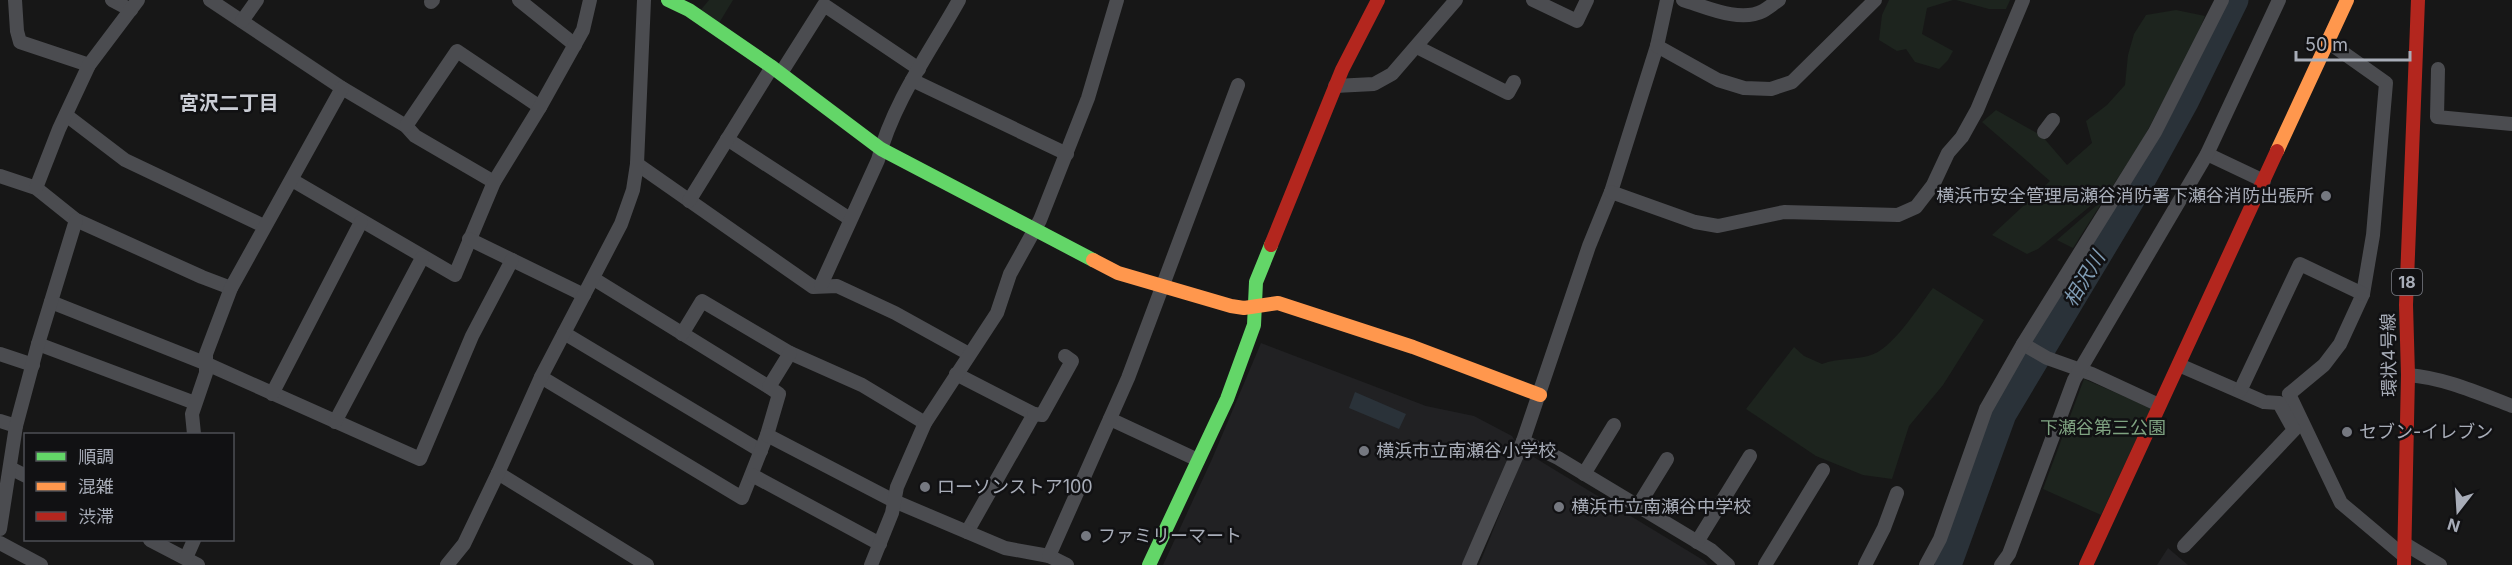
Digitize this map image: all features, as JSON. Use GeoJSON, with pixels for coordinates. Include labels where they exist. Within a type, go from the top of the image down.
{"type":"FeatureCollection","features":[{"type":"Feature","properties":{"kind":"street"},"geometry":{"type":"LineString","coordinates":[[15,0],[20,42],[89,65]]}},
{"type":"Feature","properties":{"kind":"street"},"geometry":{"type":"LineString","coordinates":[[36,188],[89,65],[134,5],[112,0]]}},
{"type":"Feature","properties":{"kind":"street"},"geometry":{"type":"LineString","coordinates":[[210,0],[342,88],[406,126],[415,136],[494,182]]}},
{"type":"Feature","properties":{"kind":"street"},"geometry":{"type":"LineString","coordinates":[[242,21],[257,0]]}},
{"type":"Feature","properties":{"kind":"street"},"geometry":{"type":"LineString","coordinates":[[519,0],[575,45]]}},
{"type":"Feature","properties":{"kind":"street"},"geometry":{"type":"LineString","coordinates":[[292,180],[422,258],[455,275],[494,182],[583,30],[590,0]]}},
{"type":"Feature","properties":{"kind":"street"},"geometry":{"type":"LineString","coordinates":[[447,565],[464,544],[541,377],[621,224],[633,190],[637,165],[644,0]]}},
{"type":"Feature","properties":{"kind":"street"},"geometry":{"type":"LineString","coordinates":[[668,0],[689,10],[777,70],[881,148],[1118,273],[1231,306],[1255,306],[1267,303],[1289,307],[1413,347],[1540,395]]}},
{"type":"Feature","properties":{"kind":"street"},"geometry":{"type":"LineString","coordinates":[[821,285],[878,160],[882,139],[959,0]]}},
{"type":"Feature","properties":{"kind":"street"},"geometry":{"type":"LineString","coordinates":[[871,565],[892,513],[897,487],[925,423],[997,313],[1010,274],[1035,229],[1088,98],[1117,0]]}},
{"type":"Feature","properties":{"kind":"street"},"geometry":{"type":"LineString","coordinates":[[1149,565],[1227,399],[1254,325],[1256,282],[1335,86],[1378,0]]}},
{"type":"Feature","properties":{"kind":"street"},"geometry":{"type":"LineString","coordinates":[[1335,86],[1374,84],[1392,74],[1456,0]]}},
{"type":"Feature","properties":{"kind":"street"},"geometry":{"type":"LineString","coordinates":[[1533,0],[1577,21],[1587,0]]}},
{"type":"Feature","properties":{"kind":"street"},"geometry":{"type":"LineString","coordinates":[[1469,565],[1523,441],[1540,395],[1589,246],[1611,192],[1657,46],[1667,0]]}},
{"type":"Feature","properties":{"kind":"street"},"geometry":{"type":"LineString","coordinates":[[1683,0],[1726,13],[1747,15],[1761,12],[1779,0]]}},
{"type":"Feature","properties":{"kind":"street"},"geometry":{"type":"LineString","coordinates":[[1657,46],[1718,80],[1744,88],[1772,89],[1792,82],[1875,0]]}},
{"type":"Feature","properties":{"kind":"street"},"geometry":{"type":"LineString","coordinates":[[1611,192],[1695,222],[1718,226],[1784,213],[1898,215],[1916,207],[1933,185],[1948,153],[1962,136],[1977,110],[2023,0]]}},
{"type":"Feature","properties":{"kind":"street"},"geometry":{"type":"LineString","coordinates":[[1926,565],[1940,539],[1986,409],[2155,132],[2222,0]]}},
{"type":"Feature","properties":{"kind":"street"},"geometry":{"type":"LineString","coordinates":[[2001,565],[2009,554],[2074,380],[2207,154],[2280,0]]}},
{"type":"Feature","properties":{"kind":"street"},"geometry":{"type":"LineString","coordinates":[[2086,565],[2348,0]]}},
{"type":"Feature","properties":{"kind":"street","name":"環状4号線"},"geometry":{"type":"LineString","coordinates":[[2404,555],[2408,375],[2406,304],[2418,0]]}},
{"type":"Feature","properties":{"kind":"street"},"geometry":{"type":"LineString","coordinates":[[689,201],[727,139],[824,5],[916,74],[1067,154]]}},
{"type":"Feature","properties":{"kind":"street"},"geometry":{"type":"LineString","coordinates":[[2328,42],[2386,83],[2373,235],[2363,294],[2340,344],[2324,365],[2289,394],[2341,503],[2404,555],[2440,565]]}},
{"type":"Feature","properties":{"kind":"street"},"geometry":{"type":"LineString","coordinates":[[1417,47],[1508,93],[1514,82]]}},
{"type":"Feature","properties":{"kind":"street"},"geometry":{"type":"LineString","coordinates":[[406,126],[457,51],[540,107]]}},
{"type":"Feature","properties":{"kind":"street"},"geometry":{"type":"LineString","coordinates":[[2438,69],[2437,117],[2512,124]]}},
{"type":"Feature","properties":{"kind":"street"},"geometry":{"type":"LineString","coordinates":[[1048,556],[1128,378],[1238,85]]}},
{"type":"Feature","properties":{"kind":"street"},"geometry":{"type":"LineString","coordinates":[[194,433],[192,414],[206,373],[206,354],[231,288],[342,88]]}},
{"type":"Feature","properties":{"kind":"street"},"geometry":{"type":"LineString","coordinates":[[66,115],[125,160],[264,226]]}},
{"type":"Feature","properties":{"kind":"street"},"geometry":{"type":"LineString","coordinates":[[2044,132],[2053,120]]}},
{"type":"Feature","properties":{"kind":"street"},"geometry":{"type":"LineString","coordinates":[[727,139],[850,219]]}},
{"type":"Feature","properties":{"kind":"street"},"geometry":{"type":"LineString","coordinates":[[2207,154],[2264,182]]}},
{"type":"Feature","properties":{"kind":"street"},"geometry":{"type":"LineString","coordinates":[[637,165],[813,287],[837,286],[969,354]]}},
{"type":"Feature","properties":{"kind":"street"},"geometry":{"type":"LineString","coordinates":[[0,176],[36,188],[76,220],[231,288]]}},
{"type":"Feature","properties":{"kind":"street"},"geometry":{"type":"LineString","coordinates":[[0,529],[16,426],[38,344],[76,220]]}},
{"type":"Feature","properties":{"kind":"street"},"geometry":{"type":"LineString","coordinates":[[272,394],[361,222]]}},
{"type":"Feature","properties":{"kind":"street"},"geometry":{"type":"LineString","coordinates":[[469,239],[585,296]]}},
{"type":"Feature","properties":{"kind":"street"},"geometry":{"type":"LineString","coordinates":[[335,422],[422,258]]}},
{"type":"Feature","properties":{"kind":"street"},"geometry":{"type":"LineString","coordinates":[[51,302],[207,364],[420,459],[472,336],[512,260]]}},
{"type":"Feature","properties":{"kind":"street"},"geometry":{"type":"LineString","coordinates":[[2240,391],[2300,264],[2363,294]]}},
{"type":"Feature","properties":{"kind":"street"},"geometry":{"type":"LineString","coordinates":[[541,377],[742,498],[767,435],[779,394],[594,279]]}},
{"type":"Feature","properties":{"kind":"street"},"geometry":{"type":"LineString","coordinates":[[682,334],[702,301],[790,353],[862,385],[925,423]]}},
{"type":"Feature","properties":{"kind":"street"},"geometry":{"type":"LineString","coordinates":[[564,333],[761,451]]}},
{"type":"Feature","properties":{"kind":"street"},"geometry":{"type":"LineString","coordinates":[[38,344],[195,403]]}},
{"type":"Feature","properties":{"kind":"street"},"geometry":{"type":"LineString","coordinates":[[2026,346],[2047,358],[2159,405]]}},
{"type":"Feature","properties":{"kind":"street"},"geometry":{"type":"LineString","coordinates":[[769,387],[790,353]]}},
{"type":"Feature","properties":{"kind":"street"},"geometry":{"type":"LineString","coordinates":[[0,354],[33,365]]}},
{"type":"Feature","properties":{"kind":"street"},"geometry":{"type":"LineString","coordinates":[[956,374],[1042,416],[1072,361],[1065,356]]}},
{"type":"Feature","properties":{"kind":"street"},"geometry":{"type":"LineString","coordinates":[[2179,365],[2264,402],[2278,403],[2294,430],[2184,546]]}},
{"type":"Feature","properties":{"kind":"street"},"geometry":{"type":"LineString","coordinates":[[2408,375],[2457,384],[2512,406]]}},
{"type":"Feature","properties":{"kind":"street"},"geometry":{"type":"LineString","coordinates":[[967,532],[1034,414]]}},
{"type":"Feature","properties":{"kind":"street"},"geometry":{"type":"LineString","coordinates":[[1110,419],[1198,460]]}},
{"type":"Feature","properties":{"kind":"street"},"geometry":{"type":"LineString","coordinates":[[0,421],[16,426]]}},
{"type":"Feature","properties":{"kind":"street"},"geometry":{"type":"LineString","coordinates":[[1584,474],[1614,425]]}},
{"type":"Feature","properties":{"kind":"street"},"geometry":{"type":"LineString","coordinates":[[767,435],[894,501],[1005,548],[1048,556],[1067,565]]}},
{"type":"Feature","properties":{"kind":"street"},"geometry":{"type":"LineString","coordinates":[[1523,441],[1558,458],[1711,550],[1728,565]]}},
{"type":"Feature","properties":{"kind":"street"},"geometry":{"type":"LineString","coordinates":[[1697,542],[1750,456]]}},
{"type":"Feature","properties":{"kind":"street"},"geometry":{"type":"LineString","coordinates":[[1638,506],[1667,459]]}},
{"type":"Feature","properties":{"kind":"street"},"geometry":{"type":"LineString","coordinates":[[10,468],[24,475]]}},
{"type":"Feature","properties":{"kind":"street"},"geometry":{"type":"LineString","coordinates":[[1766,565],[1822,470]]}},
{"type":"Feature","properties":{"kind":"street"},"geometry":{"type":"LineString","coordinates":[[498,473],[646,565]]}},
{"type":"Feature","properties":{"kind":"street"},"geometry":{"type":"LineString","coordinates":[[752,475],[880,544]]}},
{"type":"Feature","properties":{"kind":"street"},"geometry":{"type":"LineString","coordinates":[[1865,565],[1884,528],[1897,493]]}},
{"type":"Feature","properties":{"kind":"street"},"geometry":{"type":"LineString","coordinates":[[152,541],[182,560],[193,541]]}},
{"type":"Feature","properties":{"kind":"street"},"geometry":{"type":"LineString","coordinates":[[0,543],[41,565]]}},
{"type":"Feature","properties":{"kind":"shaded area","name":"横浜市立南瀬谷小学校"},"geometry":{"type":"Polygon","coordinates":[[[1261,343],[1426,406],[1474,416],[1512,436],[1516,443],[1462,565],[1163,565],[1212,459],[1261,343]]]}},
{"type":"Feature","properties":{"kind":"shaded area"},"geometry":{"type":"Polygon","coordinates":[[[1355,392],[1406,414],[1399,429],[1349,408],[1355,392]]]}},
{"type":"Feature","properties":{"kind":"shaded area","name":"横浜市立南瀬谷中学校"},"geometry":{"type":"Polygon","coordinates":[[[1527,453],[1708,565],[1479,565],[1524,454],[1527,453]]]}},
{"type":"Feature","properties":{"kind":"shaded area"},"geometry":{"type":"Polygon","coordinates":[[[2168,548],[2188,565],[2157,565],[2168,548]]]}},
{"type":"Feature","properties":{"kind":"green space"},"geometry":{"type":"Polygon","coordinates":[[[709,0],[733,0],[719,23],[700,11],[709,0]]]}},
{"type":"Feature","properties":{"kind":"green space"},"geometry":{"type":"Polygon","coordinates":[[[1889,0],[1953,0],[1927,8],[1922,34],[1953,51],[1939,69],[1915,62],[1906,49],[1897,51],[1879,40],[1882,15],[1889,0]]]}},
{"type":"Feature","properties":{"kind":"green space"},"geometry":{"type":"Polygon","coordinates":[[[1956,0],[2010,0],[2006,9],[1989,9],[1956,0]]]}},
{"type":"Feature","properties":{"kind":"green space"},"geometry":{"type":"Polygon","coordinates":[[[2176,10],[2205,16],[2193,44],[2142,141],[2110,190],[2038,249],[2027,254],[1992,235],[2050,181],[1982,122],[1996,110],[2042,136],[2067,165],[2092,143],[2086,121],[2107,105],[2125,85],[2128,55],[2134,34],[2146,15],[2176,10]]]}},
{"type":"Feature","properties":{"kind":"green space"},"geometry":{"type":"Polygon","coordinates":[[[2104,199],[2073,248],[2057,240],[2104,199]]]}},
{"type":"Feature","properties":{"kind":"green space"},"geometry":{"type":"Polygon","coordinates":[[[1933,288],[1984,320],[1943,385],[1909,426],[1892,479],[1863,475],[1816,456],[1746,409],[1794,347],[1804,356],[1822,364],[1868,356],[1886,346],[1895,337],[1933,288]]]}},
{"type":"Feature","properties":{"kind":"green space","name":"下瀬谷第三公園"},"geometry":{"type":"Polygon","coordinates":[[[2084,379],[2151,408],[2101,515],[2043,489],[2084,379]]]}},
{"type":"Feature","properties":{"kind":"waterway","name":"相沢川"},"geometry":{"type":"LineString","coordinates":[[1948,565],[2003,414],[2131,200],[2185,102],[2235,0]]}},
{"type":"Feature","properties":{"kind":"traffic: fast"},"geometry":{"type":"LineString","coordinates":[[668,0],[689,10],[772,67],[881,149],[1093,260]]}},
{"type":"Feature","properties":{"kind":"traffic: fast"},"geometry":{"type":"LineString","coordinates":[[1149,565],[1227,399],[1254,325],[1256,282],[1271,245]]}},
{"type":"Feature","properties":{"kind":"traffic: slow"},"geometry":{"type":"LineString","coordinates":[[2277,151],[2347,0]]}},
{"type":"Feature","properties":{"kind":"traffic: slow"},"geometry":{"type":"LineString","coordinates":[[1093,260],[1118,273],[1231,306],[1244,308],[1278,303],[1413,347],[1540,395]]}},
{"type":"Feature","properties":{"kind":"traffic: jam"},"geometry":{"type":"LineString","coordinates":[[1271,245],[1342,70],[1378,0]]}},
{"type":"Feature","properties":{"kind":"traffic: jam"},"geometry":{"type":"LineString","coordinates":[[2404,565],[2408,375],[2406,305],[2418,0]]}},
{"type":"Feature","properties":{"kind":"traffic: jam"},"geometry":{"type":"LineString","coordinates":[[2086,565],[2277,151]]}},
{"type":"Feature","properties":{"kind":"place","name":"横浜市安全管理局瀬谷消防署下瀬谷消防出張所"},"geometry":{"type":"Point","coordinates":[2326,196]}},
{"type":"Feature","properties":{"kind":"place","name":"セブン-イレブン"},"geometry":{"type":"Point","coordinates":[2347,432]}},
{"type":"Feature","properties":{"kind":"place","name":"横浜市立南瀬谷小学校"},"geometry":{"type":"Point","coordinates":[1364,451]}},
{"type":"Feature","properties":{"kind":"place","name":"ローソンストア100"},"geometry":{"type":"Point","coordinates":[925,487]}},
{"type":"Feature","properties":{"kind":"place","name":"横浜市立南瀬谷中学校"},"geometry":{"type":"Point","coordinates":[1559,507]}},
{"type":"Feature","properties":{"kind":"place","name":"ファミリーマート"},"geometry":{"type":"Point","coordinates":[1086,536]}},
{"type":"Feature","properties":{"kind":"district","name":"宮沢二丁目"},"geometry":{"type":"Point","coordinates":[229,103]}}]}
